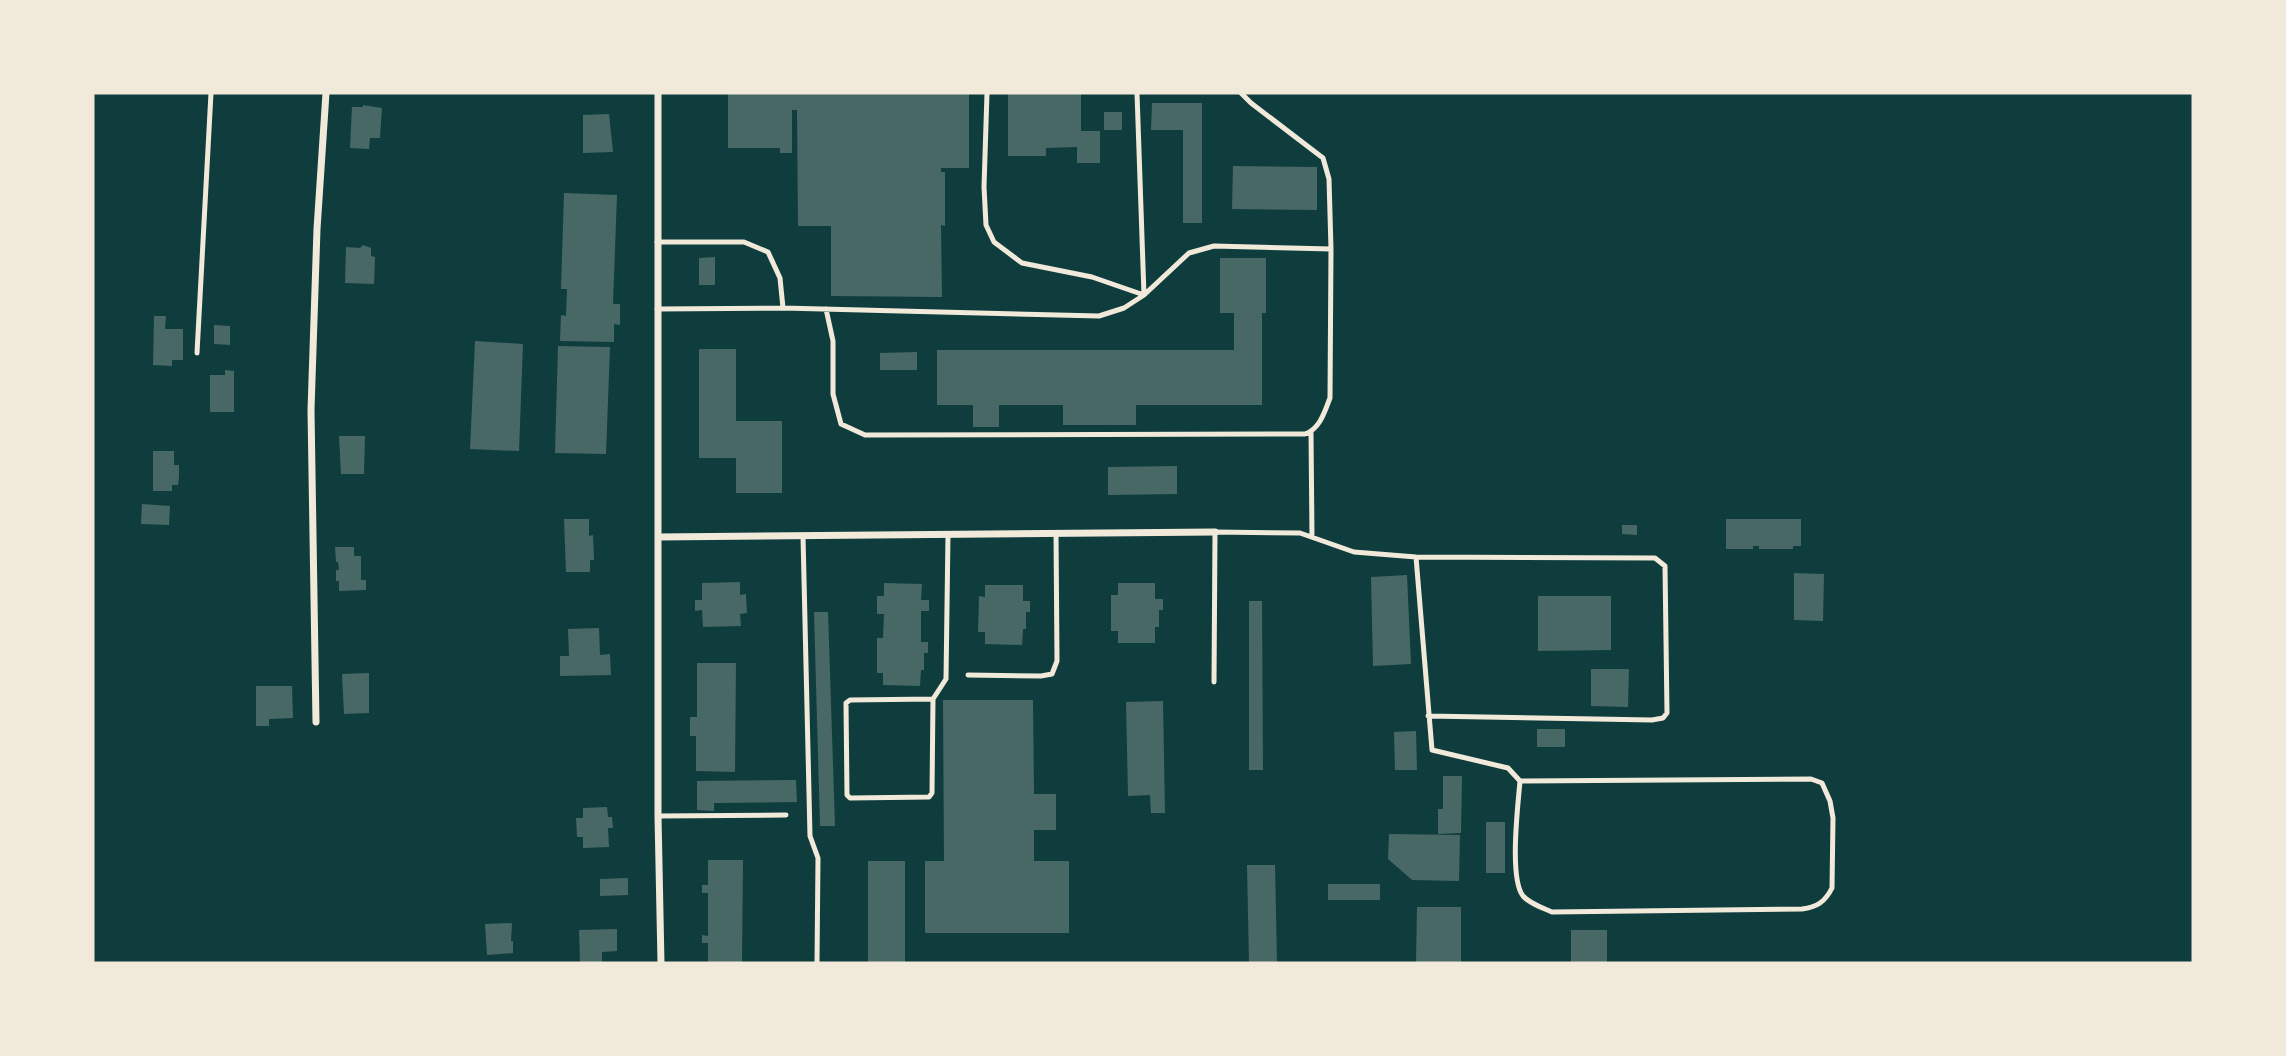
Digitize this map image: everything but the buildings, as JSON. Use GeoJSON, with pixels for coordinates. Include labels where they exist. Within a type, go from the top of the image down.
{"type":"FeatureCollection","features":[{"type":"Feature","properties":{"kind":"street"},"geometry":{"type":"LineString","coordinates":[[316,722],[311,410],[317,229],[326,93]]}},
{"type":"Feature","properties":{"kind":"street"},"geometry":{"type":"LineString","coordinates":[[658,93],[658,816],[661,963]]}},
{"type":"Feature","properties":{"kind":"street"},"geometry":{"type":"LineString","coordinates":[[658,537],[1215,532]]}},
{"type":"Feature","properties":{"kind":"lane"},"geometry":{"type":"LineString","coordinates":[[197,353],[211,93]]}},
{"type":"Feature","properties":{"kind":"lane"},"geometry":{"type":"LineString","coordinates":[[987,93],[984,187],[986,225],[994,242],[1022,263],[1092,277],[1144,295]]}},
{"type":"Feature","properties":{"kind":"lane"},"geometry":{"type":"LineString","coordinates":[[1137,93],[1144,295]]}},
{"type":"Feature","properties":{"kind":"lane"},"geometry":{"type":"LineString","coordinates":[[826,309],[833,341],[833,394],[841,424],[865,435],[1311,432],[1322,418],[1330,398],[1329,179],[1323,158],[1241,93]]}},
{"type":"Feature","properties":{"kind":"lane"},"geometry":{"type":"LineString","coordinates":[[657,242],[744,242],[768,252],[780,278],[783,308]]}},
{"type":"Feature","properties":{"kind":"lane"},"geometry":{"type":"LineString","coordinates":[[657,309],[783,308],[1099,316],[1124,309],[1144,295],[1189,253],[1214,246],[1331,249]]}},
{"type":"Feature","properties":{"kind":"lane"},"geometry":{"type":"LineString","coordinates":[[1311,432],[1312,537]]}},
{"type":"Feature","properties":{"kind":"lane"},"geometry":{"type":"LineString","coordinates":[[1214,682],[1215,532],[1300,533],[1354,552],[1416,557],[1655,558],[1665,566],[1667,713],[1664,718],[1652,720],[1428,716]]}},
{"type":"Feature","properties":{"kind":"lane"},"geometry":{"type":"LineString","coordinates":[[968,675],[1052,674],[1057,661],[1056,533]]}},
{"type":"Feature","properties":{"kind":"lane"},"geometry":{"type":"LineString","coordinates":[[933,699],[850,700],[846,703],[847,794],[850,798],[923,798],[932,793],[933,699],[946,679],[948,534]]}},
{"type":"Feature","properties":{"kind":"lane"},"geometry":{"type":"LineString","coordinates":[[803,536],[810,836],[818,858],[817,963]]}},
{"type":"Feature","properties":{"kind":"lane"},"geometry":{"type":"LineString","coordinates":[[1416,557],[1432,750],[1507,768],[1520,781],[1811,779],[1822,783],[1830,801],[1833,818],[1832,888],[1827,898],[1816,907],[1802,909],[1552,912],[1524,897],[1517,886],[1515,868],[1520,781]]}},
{"type":"Feature","properties":{"kind":"lane"},"geometry":{"type":"LineString","coordinates":[[658,816],[786,815]]}}]}
